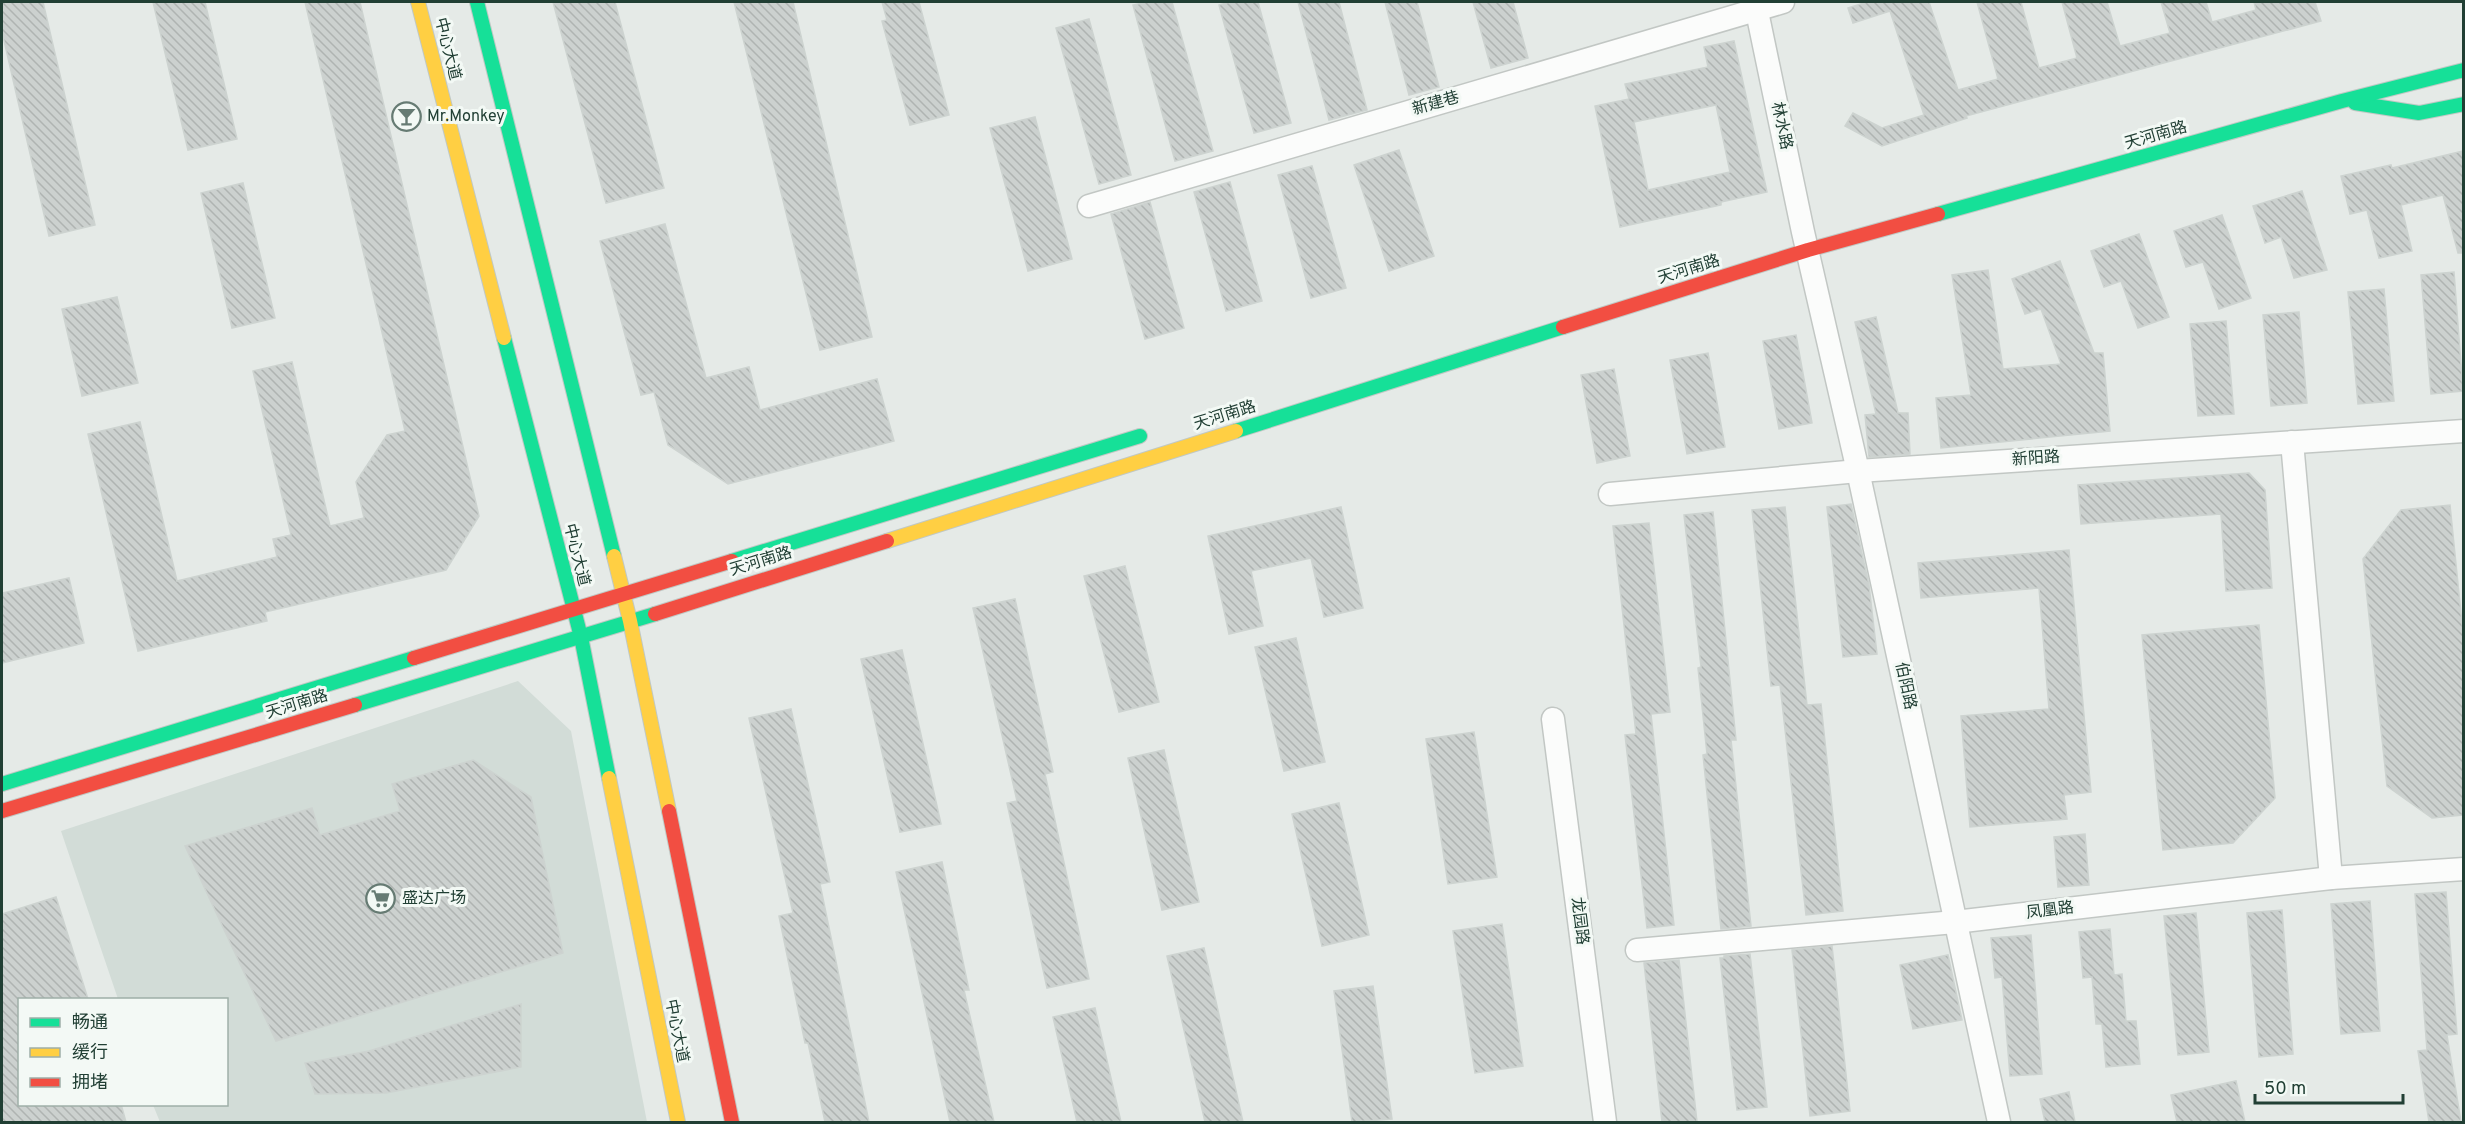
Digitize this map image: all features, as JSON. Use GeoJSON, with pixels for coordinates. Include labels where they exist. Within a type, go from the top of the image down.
{"type":"FeatureCollection","features":[{"type":"Feature","properties":{"kind":"main road","name":"中心大道"},"geometry":{"type":"LineString","coordinates":[[418,2],[581,637],[678,1122]]}},
{"type":"Feature","properties":{"kind":"main road"},"geometry":{"type":"LineString","coordinates":[[477,2],[630,621],[732,1122]]}},
{"type":"Feature","properties":{"kind":"main road","name":"天河南路"},"geometry":{"type":"LineString","coordinates":[[2,812],[581,637],[1804,237],[2463,70]]}},
{"type":"Feature","properties":{"kind":"main road"},"geometry":{"type":"LineString","coordinates":[[2342,101],[2419,113],[2463,104]]}},
{"type":"Feature","properties":{"kind":"main road","name":"天河南路"},"geometry":{"type":"LineString","coordinates":[[2,784],[573,609],[624,596],[1156,431]]}},
{"type":"Feature","properties":{"kind":"street","name":"新建巷"},"geometry":{"type":"LineString","coordinates":[[1089,206],[1756,6],[1783,2]]}},
{"type":"Feature","properties":{"kind":"street","name":"林水路"},"geometry":{"type":"LineString","coordinates":[[1756,6],[1804,237]]}},
{"type":"Feature","properties":{"kind":"street","name":"伯阳路"},"geometry":{"type":"LineString","coordinates":[[1804,237],[1858,471],[1999,1122]]}},
{"type":"Feature","properties":{"kind":"street","name":"新阳路"},"geometry":{"type":"LineString","coordinates":[[1610,494],[1858,471],[2463,431]]}},
{"type":"Feature","properties":{"kind":"street"},"geometry":{"type":"LineString","coordinates":[[2292,442],[2331,878]]}},
{"type":"Feature","properties":{"kind":"street","name":"龙园路"},"geometry":{"type":"LineString","coordinates":[[1553,719],[1605,1122]]}},
{"type":"Feature","properties":{"kind":"street","name":"凤凰路"},"geometry":{"type":"LineString","coordinates":[[1637,950],[1955,922],[2331,878],[2463,868]]}},
{"type":"Feature","properties":{"kind":"shaded area"},"geometry":{"type":"Polygon","coordinates":[[[518,681],[571,731],[647,1122],[160,1122],[153,1106],[228,1106],[228,998],[118,998],[61,831],[518,681]]]}},
{"type":"Feature","properties":{"kind":"building"},"geometry":{"type":"Polygon","coordinates":[[[2,2],[43,2],[95,225],[49,236],[2,32],[2,2]]]}},
{"type":"Feature","properties":{"kind":"building"},"geometry":{"type":"Polygon","coordinates":[[[153,2],[205,2],[237,139],[188,150],[153,2]]]}},
{"type":"Feature","properties":{"kind":"building"},"geometry":{"type":"Polygon","coordinates":[[[305,2],[360,2],[479,516],[446,570],[265,612],[267,621],[138,651],[88,434],[140,422],[177,581],[277,557],[273,539],[291,535],[253,371],[292,362],[330,526],[364,518],[356,482],[387,435],[405,431],[305,2]]]}},
{"type":"Feature","properties":{"kind":"building"},"geometry":{"type":"Polygon","coordinates":[[[553,2],[615,2],[664,188],[606,203],[553,2]]]}},
{"type":"Feature","properties":{"kind":"building"},"geometry":{"type":"Polygon","coordinates":[[[734,2],[793,2],[872,337],[820,350],[734,2]]]}},
{"type":"Feature","properties":{"kind":"building"},"geometry":{"type":"Polygon","coordinates":[[[882,2],[919,2],[949,115],[910,125],[882,21],[887,20],[882,2]]]}},
{"type":"Feature","properties":{"kind":"building"},"geometry":{"type":"Polygon","coordinates":[[[1147,2],[1172,2],[1213,151],[1175,161],[1133,5],[1147,2]]]}},
{"type":"Feature","properties":{"kind":"building"},"geometry":{"type":"Polygon","coordinates":[[[1230,2],[1258,2],[1291,123],[1254,133],[1219,5],[1230,2]]]}},
{"type":"Feature","properties":{"kind":"building"},"geometry":{"type":"Polygon","coordinates":[[[1298,2],[1339,2],[1367,110],[1329,120],[1298,2]]]}},
{"type":"Feature","properties":{"kind":"building"},"geometry":{"type":"Polygon","coordinates":[[[1385,2],[1417,2],[1439,87],[1409,95],[1385,2]]]}},
{"type":"Feature","properties":{"kind":"building"},"geometry":{"type":"Polygon","coordinates":[[[1473,2],[1513,2],[1528,58],[1491,68],[1473,2]]]}},
{"type":"Feature","properties":{"kind":"building"},"geometry":{"type":"Polygon","coordinates":[[[1867,2],[1929,2],[1958,90],[1998,79],[1977,2],[2021,2],[2039,68],[2077,58],[2062,2],[2107,2],[2120,46],[2170,33],[2161,2],[2206,2],[2212,22],[2256,10],[2254,2],[2315,2],[2321,21],[1966,116],[1967,118],[1882,146],[1845,126],[1853,113],[1882,128],[1924,115],[1890,11],[1853,23],[1848,8],[1867,2]]]}},
{"type":"Feature","properties":{"kind":"building"},"geometry":{"type":"Polygon","coordinates":[[[1089,19],[1131,175],[1099,184],[1056,28],[1089,19]]]}},
{"type":"Feature","properties":{"kind":"building"},"geometry":{"type":"Polygon","coordinates":[[[1734,41],[1767,192],[1721,202],[1721,205],[1620,227],[1595,106],[1629,99],[1625,84],[1708,67],[1704,47],[1734,41]],[[1716,105],[1634,122],[1648,190],[1730,172],[1716,105]]]}},
{"type":"Feature","properties":{"kind":"building"},"geometry":{"type":"Polygon","coordinates":[[[1035,117],[1072,259],[1028,271],[990,128],[1035,117]]]}},
{"type":"Feature","properties":{"kind":"building"},"geometry":{"type":"Polygon","coordinates":[[[1399,150],[1434,256],[1389,271],[1354,165],[1399,150]]]}},
{"type":"Feature","properties":{"kind":"building"},"geometry":{"type":"Polygon","coordinates":[[[2463,151],[2463,253],[2458,253],[2443,195],[2401,205],[2412,251],[2379,258],[2367,210],[2350,214],[2341,176],[2391,165],[2392,168],[2463,151]]]}},
{"type":"Feature","properties":{"kind":"building"},"geometry":{"type":"Polygon","coordinates":[[[1312,166],[1346,288],[1311,298],[1278,175],[1312,166]]]}},
{"type":"Feature","properties":{"kind":"building"},"geometry":{"type":"Polygon","coordinates":[[[1230,182],[1262,301],[1226,311],[1194,192],[1230,182]]]}},
{"type":"Feature","properties":{"kind":"building"},"geometry":{"type":"Polygon","coordinates":[[[243,183],[275,318],[232,328],[201,193],[243,183]]]}},
{"type":"Feature","properties":{"kind":"building"},"geometry":{"type":"Polygon","coordinates":[[[2302,191],[2327,270],[2294,278],[2281,237],[2265,243],[2253,206],[2302,191]]]}},
{"type":"Feature","properties":{"kind":"building"},"geometry":{"type":"Polygon","coordinates":[[[1150,202],[1184,328],[1145,339],[1111,214],[1150,202]]]}},
{"type":"Feature","properties":{"kind":"building"},"geometry":{"type":"Polygon","coordinates":[[[2222,215],[2251,298],[2219,309],[2203,262],[2186,267],[2174,231],[2222,215]]]}},
{"type":"Feature","properties":{"kind":"building"},"geometry":{"type":"Polygon","coordinates":[[[665,224],[706,378],[749,367],[760,410],[877,379],[894,441],[728,484],[668,445],[654,392],[641,395],[600,241],[665,224]]]}},
{"type":"Feature","properties":{"kind":"building"},"geometry":{"type":"Polygon","coordinates":[[[2139,234],[2169,317],[2138,328],[2121,281],[2104,287],[2091,251],[2139,234]]]}},
{"type":"Feature","properties":{"kind":"building"},"geometry":{"type":"Polygon","coordinates":[[[2060,261],[2094,353],[2103,353],[2110,431],[1941,448],[1936,398],[1971,395],[1952,275],[1988,270],[2003,369],[2061,364],[2041,309],[2025,314],[2012,279],[2060,261]]]}},
{"type":"Feature","properties":{"kind":"building"},"geometry":{"type":"Polygon","coordinates":[[[2454,272],[2463,391],[2431,394],[2421,275],[2454,272]]]}},
{"type":"Feature","properties":{"kind":"building"},"geometry":{"type":"Polygon","coordinates":[[[2384,289],[2394,401],[2358,404],[2348,292],[2384,289]]]}},
{"type":"Feature","properties":{"kind":"building"},"geometry":{"type":"Polygon","coordinates":[[[117,297],[138,383],[82,396],[62,309],[117,297]]]}},
{"type":"Feature","properties":{"kind":"building"},"geometry":{"type":"Polygon","coordinates":[[[2299,312],[2307,403],[2271,406],[2263,315],[2299,312]]]}},
{"type":"Feature","properties":{"kind":"building"},"geometry":{"type":"Polygon","coordinates":[[[1876,317],[1898,413],[1908,413],[1910,454],[1869,457],[1865,415],[1876,414],[1855,322],[1876,317]]]}},
{"type":"Feature","properties":{"kind":"building"},"geometry":{"type":"Polygon","coordinates":[[[2226,321],[2234,414],[2198,416],[2190,324],[2226,321]]]}},
{"type":"Feature","properties":{"kind":"building"},"geometry":{"type":"Polygon","coordinates":[[[1796,335],[1812,423],[1779,429],[1763,341],[1796,335]]]}},
{"type":"Feature","properties":{"kind":"building"},"geometry":{"type":"Polygon","coordinates":[[[1708,353],[1725,447],[1687,454],[1670,360],[1708,353]]]}},
{"type":"Feature","properties":{"kind":"building"},"geometry":{"type":"Polygon","coordinates":[[[1614,369],[1630,456],[1597,463],[1581,375],[1614,369]]]}},
{"type":"Feature","properties":{"kind":"building"},"geometry":{"type":"Polygon","coordinates":[[[2249,473],[2265,490],[2272,588],[2226,591],[2221,514],[2081,524],[2078,485],[2249,473]]]}},
{"type":"Feature","properties":{"kind":"building"},"geometry":{"type":"Polygon","coordinates":[[[1851,504],[1869,585],[1877,654],[1843,657],[1827,507],[1851,504]]]}},
{"type":"Feature","properties":{"kind":"building"},"geometry":{"type":"Polygon","coordinates":[[[2450,505],[2463,633],[2463,815],[2432,818],[2387,786],[2363,559],[2401,510],[2450,505]]]}},
{"type":"Feature","properties":{"kind":"building"},"geometry":{"type":"Polygon","coordinates":[[[1341,507],[1363,608],[1324,617],[1311,558],[1251,571],[1263,626],[1229,634],[1208,536],[1341,507]]]}},
{"type":"Feature","properties":{"kind":"building"},"geometry":{"type":"Polygon","coordinates":[[[1785,507],[1807,705],[1821,704],[1843,911],[1806,915],[1780,685],[1771,686],[1752,510],[1785,507]]]}},
{"type":"Feature","properties":{"kind":"building"},"geometry":{"type":"Polygon","coordinates":[[[1713,512],[1736,740],[1731,740],[1751,926],[1721,929],[1703,755],[1707,754],[1698,668],[1701,667],[1684,515],[1713,512]]]}},
{"type":"Feature","properties":{"kind":"building"},"geometry":{"type":"Polygon","coordinates":[[[1649,523],[1670,712],[1651,714],[1674,925],[1647,928],[1625,735],[1636,734],[1613,526],[1649,523]]]}},
{"type":"Feature","properties":{"kind":"building"},"geometry":{"type":"Polygon","coordinates":[[[2069,550],[2091,792],[2064,795],[2067,819],[1970,827],[1961,716],[2049,709],[2039,588],[1921,598],[1918,563],[2069,550]]]}},
{"type":"Feature","properties":{"kind":"building"},"geometry":{"type":"Polygon","coordinates":[[[1125,566],[1159,702],[1119,712],[1084,576],[1125,566]]]}},
{"type":"Feature","properties":{"kind":"building"},"geometry":{"type":"Polygon","coordinates":[[[69,578],[84,643],[2,663],[2,593],[69,578]]]}},
{"type":"Feature","properties":{"kind":"building"},"geometry":{"type":"Polygon","coordinates":[[[1015,599],[1053,772],[1045,774],[1089,979],[1047,988],[1007,803],[1017,801],[973,608],[1015,599]]]}},
{"type":"Feature","properties":{"kind":"building"},"geometry":{"type":"Polygon","coordinates":[[[2259,625],[2275,798],[2233,843],[2163,850],[2142,635],[2259,625]]]}},
{"type":"Feature","properties":{"kind":"building"},"geometry":{"type":"Polygon","coordinates":[[[1296,638],[1325,762],[1284,771],[1255,647],[1296,638]]]}},
{"type":"Feature","properties":{"kind":"building"},"geometry":{"type":"Polygon","coordinates":[[[902,650],[941,824],[900,832],[861,659],[902,650]]]}},
{"type":"Feature","properties":{"kind":"building"},"geometry":{"type":"Polygon","coordinates":[[[791,709],[830,882],[820,884],[869,1122],[825,1122],[808,1043],[805,1043],[779,916],[793,913],[749,718],[791,709]]]}},
{"type":"Feature","properties":{"kind":"building"},"geometry":{"type":"Polygon","coordinates":[[[1474,732],[1497,877],[1448,884],[1426,739],[1474,732]]]}},
{"type":"Feature","properties":{"kind":"building"},"geometry":{"type":"Polygon","coordinates":[[[1164,750],[1199,902],[1162,910],[1128,758],[1164,750]]]}},
{"type":"Feature","properties":{"kind":"building","name":"盛达广场"},"geometry":{"type":"Polygon","coordinates":[[[473,760],[531,797],[563,953],[276,1041],[185,846],[312,808],[320,835],[400,811],[392,784],[473,760]]]}},
{"type":"Feature","properties":{"kind":"building"},"geometry":{"type":"Polygon","coordinates":[[[1339,803],[1369,935],[1322,946],[1292,814],[1339,803]]]}},
{"type":"Feature","properties":{"kind":"building"},"geometry":{"type":"Polygon","coordinates":[[[2085,834],[2089,885],[2058,887],[2054,837],[2085,834]]]}},
{"type":"Feature","properties":{"kind":"building"},"geometry":{"type":"Polygon","coordinates":[[[942,862],[969,990],[964,990],[994,1122],[950,1122],[896,872],[942,862]]]}},
{"type":"Feature","properties":{"kind":"building"},"geometry":{"type":"Polygon","coordinates":[[[2446,892],[2457,1034],[2447,1035],[2461,1122],[2429,1122],[2418,1051],[2427,1050],[2415,894],[2446,892]]]}},
{"type":"Feature","properties":{"kind":"building"},"geometry":{"type":"Polygon","coordinates":[[[56,897],[88,998],[18,998],[18,1106],[122,1106],[126,1122],[2,1122],[2,914],[56,897]]]}},
{"type":"Feature","properties":{"kind":"building"},"geometry":{"type":"Polygon","coordinates":[[[2370,901],[2380,1031],[2341,1034],[2331,904],[2370,901]]]}},
{"type":"Feature","properties":{"kind":"building"},"geometry":{"type":"Polygon","coordinates":[[[2282,910],[2293,1054],[2259,1057],[2247,913],[2282,910]]]}},
{"type":"Feature","properties":{"kind":"building"},"geometry":{"type":"Polygon","coordinates":[[[2196,913],[2209,1052],[2178,1055],[2164,916],[2196,913]]]}},
{"type":"Feature","properties":{"kind":"building"},"geometry":{"type":"Polygon","coordinates":[[[1502,924],[1523,1066],[1475,1073],[1453,931],[1502,924]]]}},
{"type":"Feature","properties":{"kind":"building"},"geometry":{"type":"Polygon","coordinates":[[[2110,929],[2114,975],[2122,974],[2126,1021],[2136,1021],[2140,1064],[2106,1067],[2102,1024],[2096,1024],[2092,977],[2083,978],[2079,932],[2110,929]]]}},
{"type":"Feature","properties":{"kind":"building"},"geometry":{"type":"Polygon","coordinates":[[[2031,935],[2042,1074],[2010,1076],[2002,977],[1995,978],[1991,938],[2031,935]]]}},
{"type":"Feature","properties":{"kind":"building"},"geometry":{"type":"Polygon","coordinates":[[[1832,946],[1850,1111],[1810,1116],[1792,950],[1832,946]]]}},
{"type":"Feature","properties":{"kind":"building"},"geometry":{"type":"Polygon","coordinates":[[[1204,948],[1243,1122],[1205,1122],[1167,956],[1204,948]]]}},
{"type":"Feature","properties":{"kind":"building"},"geometry":{"type":"Polygon","coordinates":[[[1750,954],[1767,1107],[1737,1110],[1720,958],[1750,954]]]}},
{"type":"Feature","properties":{"kind":"building"},"geometry":{"type":"Polygon","coordinates":[[[1948,955],[1962,1020],[1913,1029],[1900,965],[1948,955]]]}},
{"type":"Feature","properties":{"kind":"building"},"geometry":{"type":"Polygon","coordinates":[[[1679,960],[1697,1122],[1662,1122],[1644,963],[1679,960]]]}},
{"type":"Feature","properties":{"kind":"building"},"geometry":{"type":"Polygon","coordinates":[[[1373,986],[1392,1119],[1352,1122],[1334,991],[1373,986]]]}},
{"type":"Feature","properties":{"kind":"building"},"geometry":{"type":"Polygon","coordinates":[[[521,1004],[521,1067],[386,1093],[315,1094],[305,1063],[369,1051],[521,1004]]]}},
{"type":"Feature","properties":{"kind":"building"},"geometry":{"type":"Polygon","coordinates":[[[1095,1008],[1121,1122],[1077,1122],[1053,1017],[1095,1008]]]}},
{"type":"Feature","properties":{"kind":"building"},"geometry":{"type":"Polygon","coordinates":[[[2236,1081],[2245,1122],[2177,1122],[2171,1095],[2236,1081]]]}},
{"type":"Feature","properties":{"kind":"building"},"geometry":{"type":"Polygon","coordinates":[[[2069,1092],[2075,1122],[2045,1122],[2040,1099],[2069,1092]]]}},
{"type":"Feature","properties":{"kind":"traffic: fast"},"geometry":{"type":"LineString","coordinates":[[477,2],[614,556]]}},
{"type":"Feature","properties":{"kind":"traffic: fast"},"geometry":{"type":"LineString","coordinates":[[1938,214],[2342,101],[2464,70]]}},
{"type":"Feature","properties":{"kind":"traffic: fast"},"geometry":{"type":"LineString","coordinates":[[2355,103],[2419,113],[2464,104]]}},
{"type":"Feature","properties":{"kind":"traffic: fast"},"geometry":{"type":"LineString","coordinates":[[1236,431],[1563,327]]}},
{"type":"Feature","properties":{"kind":"traffic: fast"},"geometry":{"type":"LineString","coordinates":[[504,338],[581,637],[609,778]]}},
{"type":"Feature","properties":{"kind":"traffic: fast"},"geometry":{"type":"LineString","coordinates":[[732,561],[1140,436]]}},
{"type":"Feature","properties":{"kind":"traffic: fast"},"geometry":{"type":"LineString","coordinates":[[355,705],[655,614]]}},
{"type":"Feature","properties":{"kind":"traffic: fast"},"geometry":{"type":"LineString","coordinates":[[2,784],[414,658]]}},
{"type":"Feature","properties":{"kind":"traffic: slow"},"geometry":{"type":"LineString","coordinates":[[418,2],[504,338]]}},
{"type":"Feature","properties":{"kind":"traffic: slow"},"geometry":{"type":"LineString","coordinates":[[887,541],[1236,431]]}},
{"type":"Feature","properties":{"kind":"traffic: slow"},"geometry":{"type":"LineString","coordinates":[[614,556],[630,621],[669,811]]}},
{"type":"Feature","properties":{"kind":"traffic: slow"},"geometry":{"type":"LineString","coordinates":[[609,778],[678,1122]]}},
{"type":"Feature","properties":{"kind":"traffic: jam"},"geometry":{"type":"LineString","coordinates":[[1563,327],[1808,250],[1938,214]]}},
{"type":"Feature","properties":{"kind":"traffic: jam"},"geometry":{"type":"LineString","coordinates":[[655,614],[887,541]]}},
{"type":"Feature","properties":{"kind":"traffic: jam"},"geometry":{"type":"LineString","coordinates":[[414,658],[732,561]]}},
{"type":"Feature","properties":{"kind":"traffic: jam"},"geometry":{"type":"LineString","coordinates":[[2,811],[355,705]]}},
{"type":"Feature","properties":{"kind":"traffic: jam"},"geometry":{"type":"LineString","coordinates":[[669,811],[732,1122]]}},
{"type":"Feature","properties":{"kind":"place","name":"Mr.Monkey"},"geometry":{"type":"Point","coordinates":[406,117]}},
{"type":"Feature","properties":{"kind":"place","name":"盛达广场"},"geometry":{"type":"Point","coordinates":[381,899]}}]}
